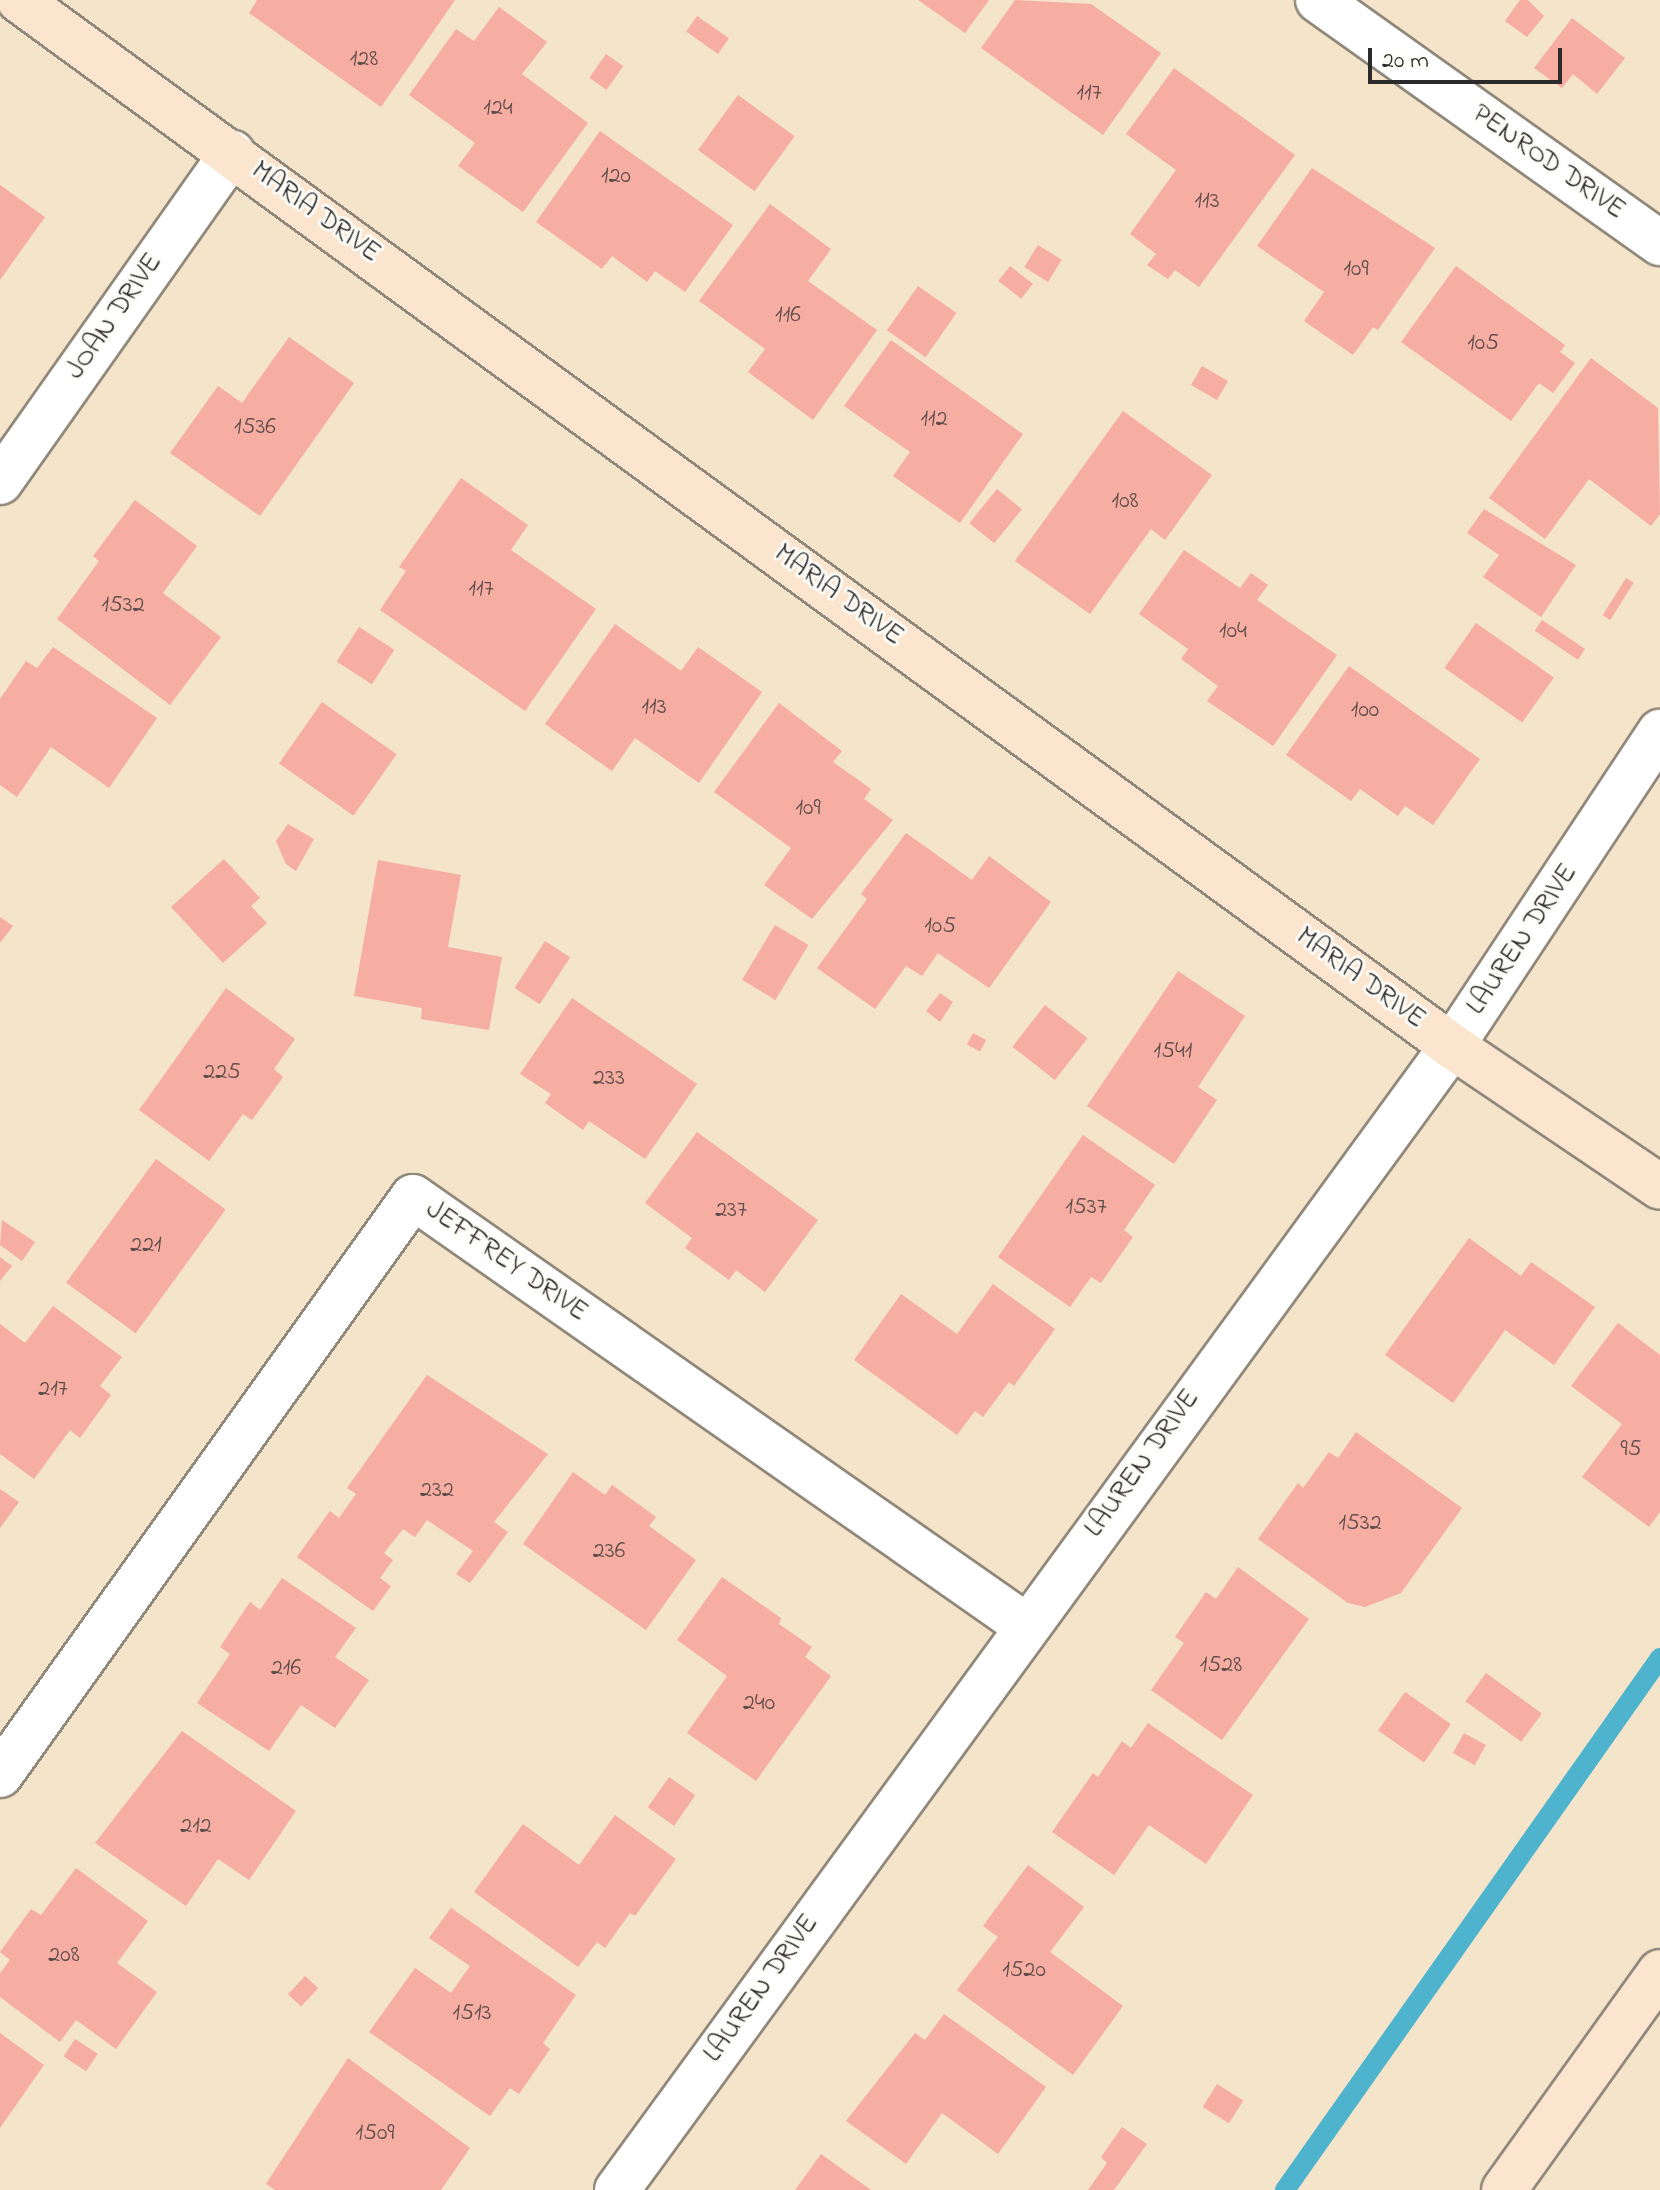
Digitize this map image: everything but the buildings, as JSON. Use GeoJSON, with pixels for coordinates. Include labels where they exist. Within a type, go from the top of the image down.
{"type":"FeatureCollection","features":[{"type":"Feature","properties":{"kind":"street","name":"MARIA DRIVE"},"geometry":{"type":"LineString","coordinates":[[19,0],[1452,1046],[1660,1187]]}},
{"type":"Feature","properties":{"kind":"street","name":"PENROD DRIVE"},"geometry":{"type":"LineString","coordinates":[[1318,0],[1660,243]]}},
{"type":"Feature","properties":{"kind":"street","name":"JOAN DRIVE"},"geometry":{"type":"LineString","coordinates":[[0,482],[232,153]]}},
{"type":"Feature","properties":{"kind":"street","name":"LAUREN DRIVE"},"geometry":{"type":"LineString","coordinates":[[617,2190],[1025,1625],[1452,1046],[1660,732]]}},
{"type":"Feature","properties":{"kind":"street","name":"JEFFREY DRIVE"},"geometry":{"type":"LineString","coordinates":[[0,1775],[413,1197],[1025,1625]]}},
{"type":"Feature","properties":{"kind":"street"},"geometry":{"type":"LineString","coordinates":[[1504,2190],[1660,1972]]}},
{"type":"Feature","properties":{"kind":"waterway"},"geometry":{"type":"LineString","coordinates":[[1285,2190],[1660,1658]]}}]}
